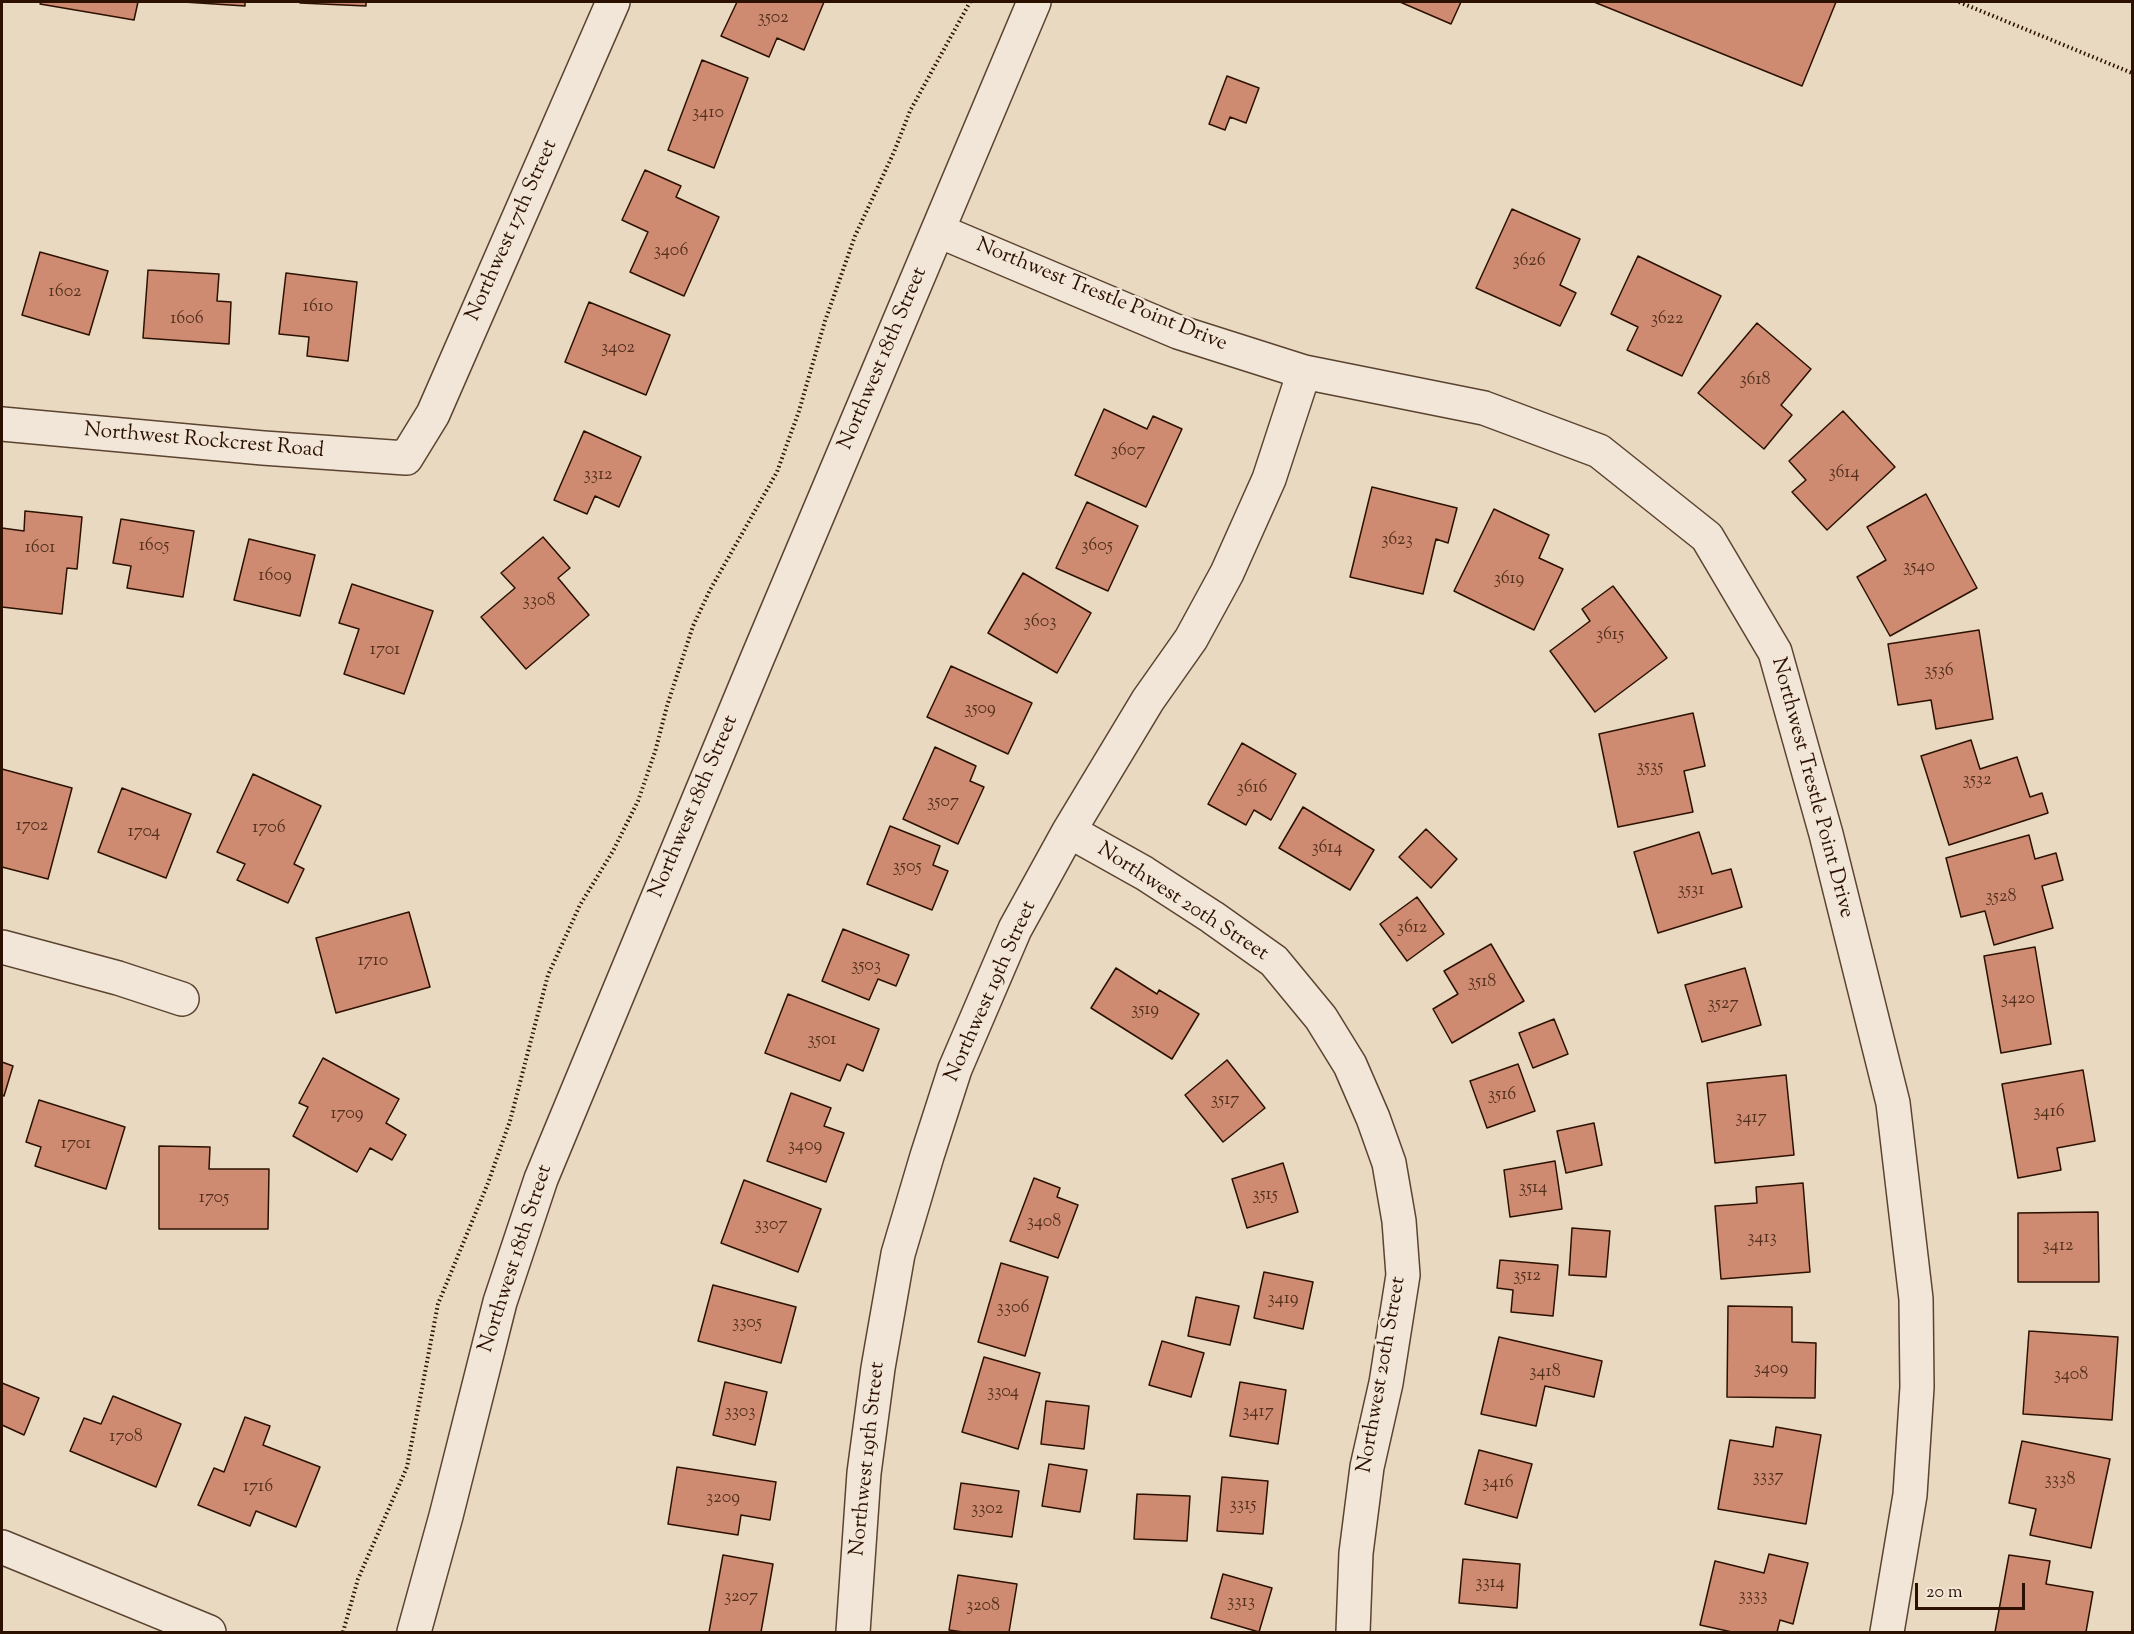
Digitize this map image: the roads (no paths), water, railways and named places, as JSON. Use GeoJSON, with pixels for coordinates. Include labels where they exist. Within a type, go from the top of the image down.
{"type":"FeatureCollection","features":[{"type":"Feature","properties":{"kind":"street","name":"Northwest 17th Street"},"geometry":{"type":"LineString","coordinates":[[406,458],[433,414],[613,2]]}},
{"type":"Feature","properties":{"kind":"street","name":"Northwest 18th Street"},"geometry":{"type":"LineString","coordinates":[[414,1632],[500,1302],[541,1179],[752,670],[1034,2]]}},
{"type":"Feature","properties":{"kind":"street","name":"Northwest Trestle Point Drive"},"geometry":{"type":"LineString","coordinates":[[939,231],[1178,332],[1304,372],[1484,408],[1599,451],[1707,537],[1775,652],[1826,834],[1893,1103],[1916,1299],[1917,1387],[1910,1495],[1887,1632]]}},
{"type":"Feature","properties":{"kind":"street","name":"Northwest 19th Street"},"geometry":{"type":"LineString","coordinates":[[853,1632],[864,1473],[878,1368],[898,1254],[955,1069],[1015,929],[1069,831],[1148,700],[1191,639],[1227,573],[1269,479],[1304,372]]}},
{"type":"Feature","properties":{"kind":"street","name":"Northwest Rockcrest Road"},"geometry":{"type":"LineString","coordinates":[[2,424],[263,448],[406,458]]}},
{"type":"Feature","properties":{"kind":"street","name":"Northwest 20th Street"},"geometry":{"type":"LineString","coordinates":[[1069,831],[1154,879],[1274,961],[1321,1018],[1350,1065],[1389,1163],[1399,1221],[1403,1275],[1386,1383],[1367,1467],[1356,1553],[1353,1632]]}},
{"type":"Feature","properties":{"kind":"street"},"geometry":{"type":"LineString","coordinates":[[2,947],[118,978],[182,999]]}},
{"type":"Feature","properties":{"kind":"street"},"geometry":{"type":"LineString","coordinates":[[2,1547],[209,1632]]}}]}
